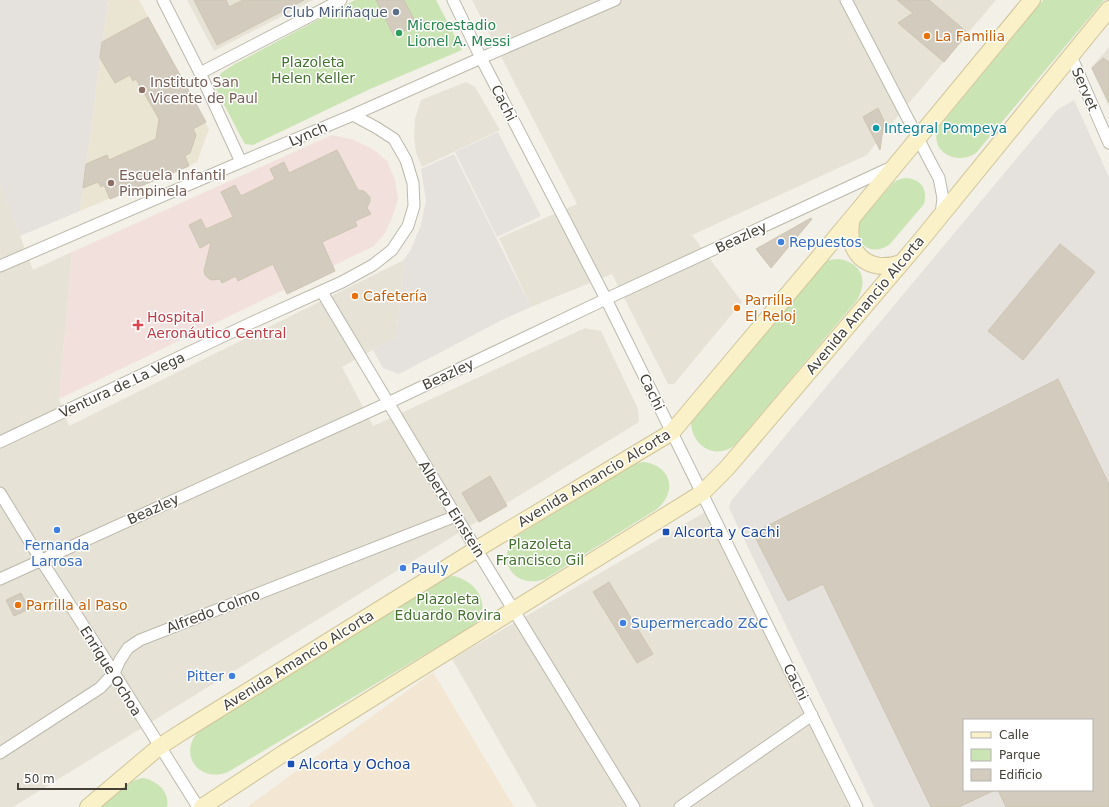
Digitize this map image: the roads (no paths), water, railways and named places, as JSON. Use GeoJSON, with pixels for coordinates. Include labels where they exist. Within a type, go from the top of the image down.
{"type":"FeatureCollection","features":[{"type":"Feature","properties":{"kind":"main road","name":"Avenida Amancio Alcorta"},"geometry":{"type":"LineString","coordinates":[[88,807],[159,747],[477,549],[672,432],[852,218],[1032,0]]}},
{"type":"Feature","properties":{"kind":"main road","name":"Avenida Amancio Alcorta"},"geometry":{"type":"LineString","coordinates":[[202,807],[284,753],[702,493],[727,468],[941,216],[1109,10]]}},
{"type":"Feature","properties":{"kind":"main road"},"geometry":{"type":"LineString","coordinates":[[852,218],[849,229],[850,239],[854,250],[861,258],[870,264],[880,267],[891,267],[901,263]]}},
{"type":"Feature","properties":{"kind":"street"},"geometry":{"type":"LineString","coordinates":[[163,0],[200,73],[241,162]]}},
{"type":"Feature","properties":{"kind":"street"},"geometry":{"type":"LineString","coordinates":[[200,73],[342,0]]}},
{"type":"Feature","properties":{"kind":"street","name":"Cachi"},"geometry":{"type":"LineString","coordinates":[[453,0],[481,58],[606,299],[857,807]]}},
{"type":"Feature","properties":{"kind":"street","name":"Lynch"},"geometry":{"type":"LineString","coordinates":[[0,266],[353,115],[615,0]]}},
{"type":"Feature","properties":{"kind":"street"},"geometry":{"type":"LineString","coordinates":[[846,0],[938,178],[943,198],[941,216]]}},
{"type":"Feature","properties":{"kind":"street","name":"Servet"},"geometry":{"type":"LineString","coordinates":[[1071,56],[1109,143]]}},
{"type":"Feature","properties":{"kind":"street","name":"Ventura de La Vega"},"geometry":{"type":"LineString","coordinates":[[0,442],[251,323],[322,292],[373,265],[392,250],[408,226],[414,206],[413,183],[406,160],[394,139],[353,115]]}},
{"type":"Feature","properties":{"kind":"street","name":"Beazley"},"geometry":{"type":"LineString","coordinates":[[0,579],[388,403],[606,299],[894,166]]}},
{"type":"Feature","properties":{"kind":"street","name":"Alberto Einstein"},"geometry":{"type":"LineString","coordinates":[[322,292],[456,516],[634,807]]}},
{"type":"Feature","properties":{"kind":"street","name":"Enrique Ochoa"},"geometry":{"type":"LineString","coordinates":[[0,493],[198,807]]}},
{"type":"Feature","properties":{"kind":"street","name":"Alfredo Colmo"},"geometry":{"type":"LineString","coordinates":[[0,753],[100,688],[114,673],[128,648],[140,640],[456,516]]}},
{"type":"Feature","properties":{"kind":"street"},"geometry":{"type":"LineString","coordinates":[[680,807],[812,715]]}},
{"type":"Feature","properties":{"kind":"place","name":"Club Miriñaque"},"geometry":{"type":"Point","coordinates":[396,12]}},
{"type":"Feature","properties":{"kind":"place","name":"Microestadio Lionel A. Messi"},"geometry":{"type":"Point","coordinates":[399,33]}},
{"type":"Feature","properties":{"kind":"place","name":"La Familia"},"geometry":{"type":"Point","coordinates":[927,36]}},
{"type":"Feature","properties":{"kind":"place","name":"Instituto San Vicente de Paul"},"geometry":{"type":"Point","coordinates":[142,90]}},
{"type":"Feature","properties":{"kind":"place","name":"Integral Pompeya"},"geometry":{"type":"Point","coordinates":[876,128]}},
{"type":"Feature","properties":{"kind":"place","name":"Escuela Infantil Pimpinela"},"geometry":{"type":"Point","coordinates":[111,183]}},
{"type":"Feature","properties":{"kind":"place","name":"Repuestos"},"geometry":{"type":"Point","coordinates":[781,242]}},
{"type":"Feature","properties":{"kind":"place","name":"Cafetería"},"geometry":{"type":"Point","coordinates":[355,296]}},
{"type":"Feature","properties":{"kind":"place","name":"Parrilla El Reloj"},"geometry":{"type":"Point","coordinates":[737,308]}},
{"type":"Feature","properties":{"kind":"place","name":"Hospital Aeronáutico Central"},"geometry":{"type":"Point","coordinates":[138,325]}},
{"type":"Feature","properties":{"kind":"place","name":"Fernanda Larrosa"},"geometry":{"type":"Point","coordinates":[57,530]}},
{"type":"Feature","properties":{"kind":"place","name":"Alcorta y Cachi"},"geometry":{"type":"Point","coordinates":[666,532]}},
{"type":"Feature","properties":{"kind":"place","name":"Pauly"},"geometry":{"type":"Point","coordinates":[403,568]}},
{"type":"Feature","properties":{"kind":"place","name":"Parrilla al Paso"},"geometry":{"type":"Point","coordinates":[18,605]}},
{"type":"Feature","properties":{"kind":"place","name":"Supermercado Z&C"},"geometry":{"type":"Point","coordinates":[623,623]}},
{"type":"Feature","properties":{"kind":"place","name":"Pitter"},"geometry":{"type":"Point","coordinates":[232,676]}},
{"type":"Feature","properties":{"kind":"place","name":"Alcorta y Ochoa"},"geometry":{"type":"Point","coordinates":[291,764]}},
{"type":"Feature","properties":{"kind":"park label","name":"Plazoleta Helen Keller"},"geometry":{"type":"Point","coordinates":[313,70]}},
{"type":"Feature","properties":{"kind":"park label","name":"Plazoleta Francisco Gil"},"geometry":{"type":"Point","coordinates":[540,552]}},
{"type":"Feature","properties":{"kind":"park label","name":"Plazoleta Eduardo Rovira"},"geometry":{"type":"Point","coordinates":[448,608]}}]}
